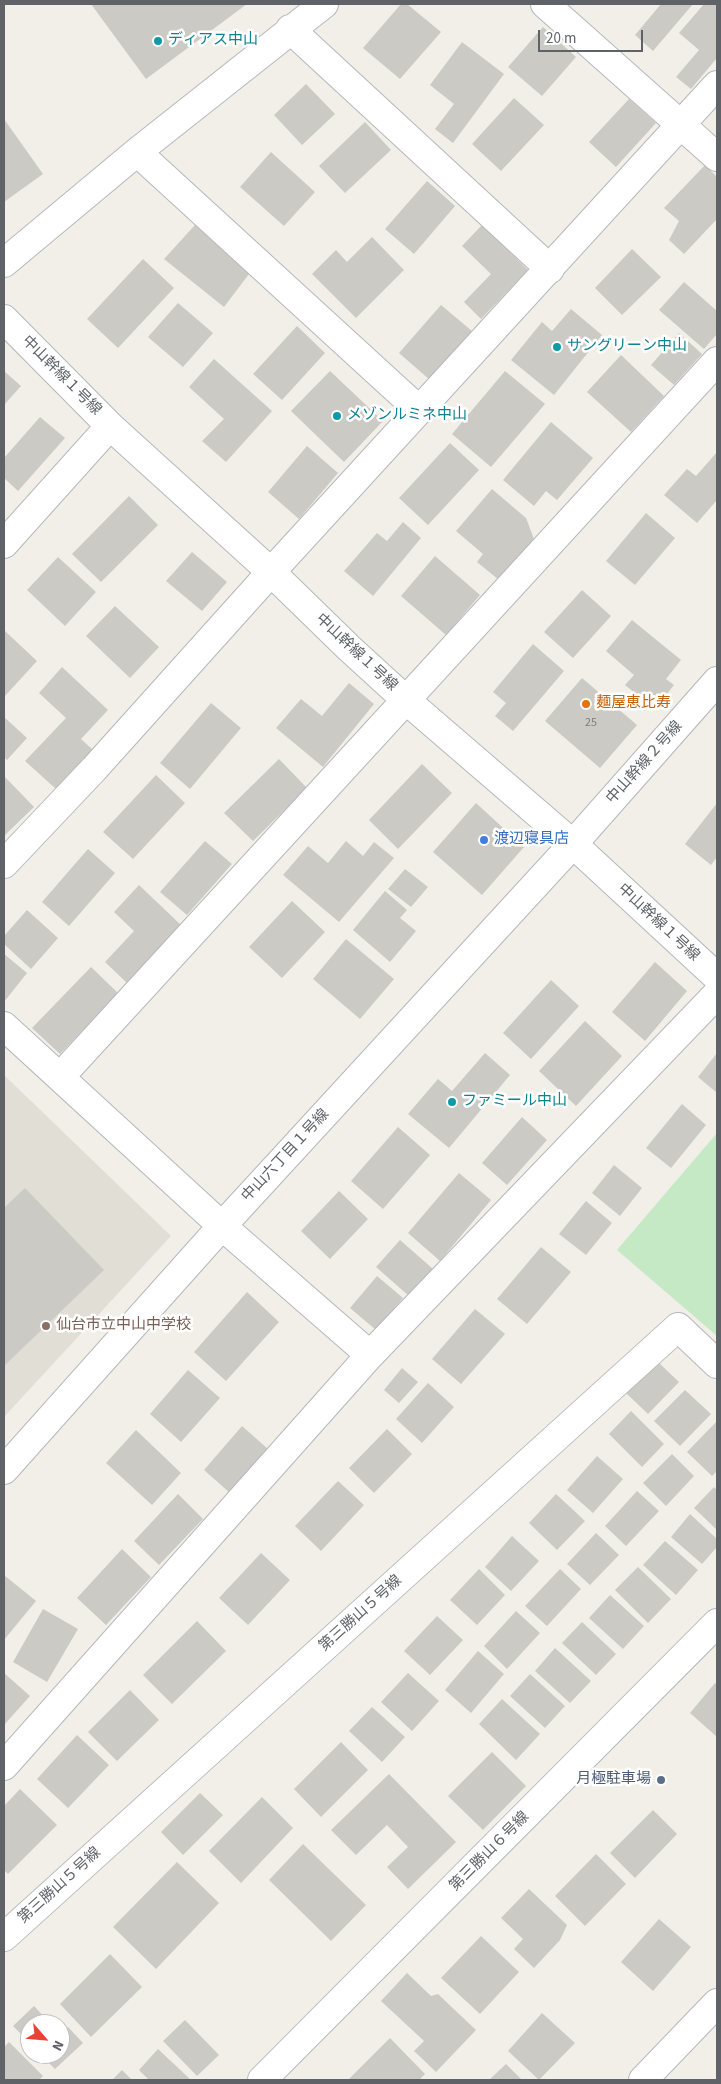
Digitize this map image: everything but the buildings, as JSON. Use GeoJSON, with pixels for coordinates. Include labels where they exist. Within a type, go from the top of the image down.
{"type":"FeatureCollection","features":[{"type":"Feature","properties":{"kind":"street"},"geometry":{"type":"LineString","coordinates":[[4,263],[137,152],[324,4]]}},
{"type":"Feature","properties":{"kind":"street"},"geometry":{"type":"LineString","coordinates":[[544,4],[717,157]]}},
{"type":"Feature","properties":{"kind":"street"},"geometry":{"type":"LineString","coordinates":[[290,29],[550,269]]}},
{"type":"Feature","properties":{"kind":"street"},"geometry":{"type":"LineString","coordinates":[[4,864],[94,769],[270,572],[717,85]]}},
{"type":"Feature","properties":{"kind":"street"},"geometry":{"type":"LineString","coordinates":[[137,152],[419,410]]}},
{"type":"Feature","properties":{"kind":"street","name":"中山幹線１号線"},"geometry":{"type":"LineString","coordinates":[[4,319],[110,426],[270,572],[407,701],[573,844],[717,977]]}},
{"type":"Feature","properties":{"kind":"street"},"geometry":{"type":"LineString","coordinates":[[60,1077],[717,361]]}},
{"type":"Feature","properties":{"kind":"street"},"geometry":{"type":"LineString","coordinates":[[4,544],[110,426]]}},
{"type":"Feature","properties":{"kind":"street","name":"中山幹線２号線"},"geometry":{"type":"LineString","coordinates":[[573,844],[717,682]]}},
{"type":"Feature","properties":{"kind":"street","name":"中山六丁目１号線"},"geometry":{"type":"LineString","coordinates":[[4,1470],[222,1226],[573,844]]}},
{"type":"Feature","properties":{"kind":"street"},"geometry":{"type":"LineString","coordinates":[[4,1766],[370,1355],[717,994]]}},
{"type":"Feature","properties":{"kind":"street"},"geometry":{"type":"LineString","coordinates":[[4,1026],[222,1226],[370,1355]]}},
{"type":"Feature","properties":{"kind":"street","name":"第三勝山５号線"},"geometry":{"type":"LineString","coordinates":[[4,1937],[678,1328],[717,1364]]}},
{"type":"Feature","properties":{"kind":"street","name":"第三勝山６号線"},"geometry":{"type":"LineString","coordinates":[[262,2080],[717,1623]]}},
{"type":"Feature","properties":{"kind":"street"},"geometry":{"type":"LineString","coordinates":[[643,2080],[717,2003]]}},
{"type":"Feature","properties":{"kind":"shaded area","name":"仙台市立中山中学校"},"geometry":{"type":"Polygon","coordinates":[[[4,1075],[171,1236],[4,1417],[4,1075]]]}},
{"type":"Feature","properties":{"kind":"green space"},"geometry":{"type":"Polygon","coordinates":[[[717,1133],[717,1336],[617,1250],[717,1133]]]}},
{"type":"Feature","properties":{"kind":"place","name":"ディアス中山"},"geometry":{"type":"Point","coordinates":[158,41]}},
{"type":"Feature","properties":{"kind":"place","name":"サングリーン中山"},"geometry":{"type":"Point","coordinates":[557,347]}},
{"type":"Feature","properties":{"kind":"place","name":"メゾンルミネ中山"},"geometry":{"type":"Point","coordinates":[337,416]}},
{"type":"Feature","properties":{"kind":"place","name":"麺屋恵比寿"},"geometry":{"type":"Point","coordinates":[586,704]}},
{"type":"Feature","properties":{"kind":"place","name":"渡辺寝具店"},"geometry":{"type":"Point","coordinates":[484,840]}},
{"type":"Feature","properties":{"kind":"place","name":"ファミール中山"},"geometry":{"type":"Point","coordinates":[452,1102]}},
{"type":"Feature","properties":{"kind":"place","name":"仙台市立中山中学校"},"geometry":{"type":"Point","coordinates":[46,1326]}},
{"type":"Feature","properties":{"kind":"place","name":"月極駐車場"},"geometry":{"type":"Point","coordinates":[661,1780]}}]}
